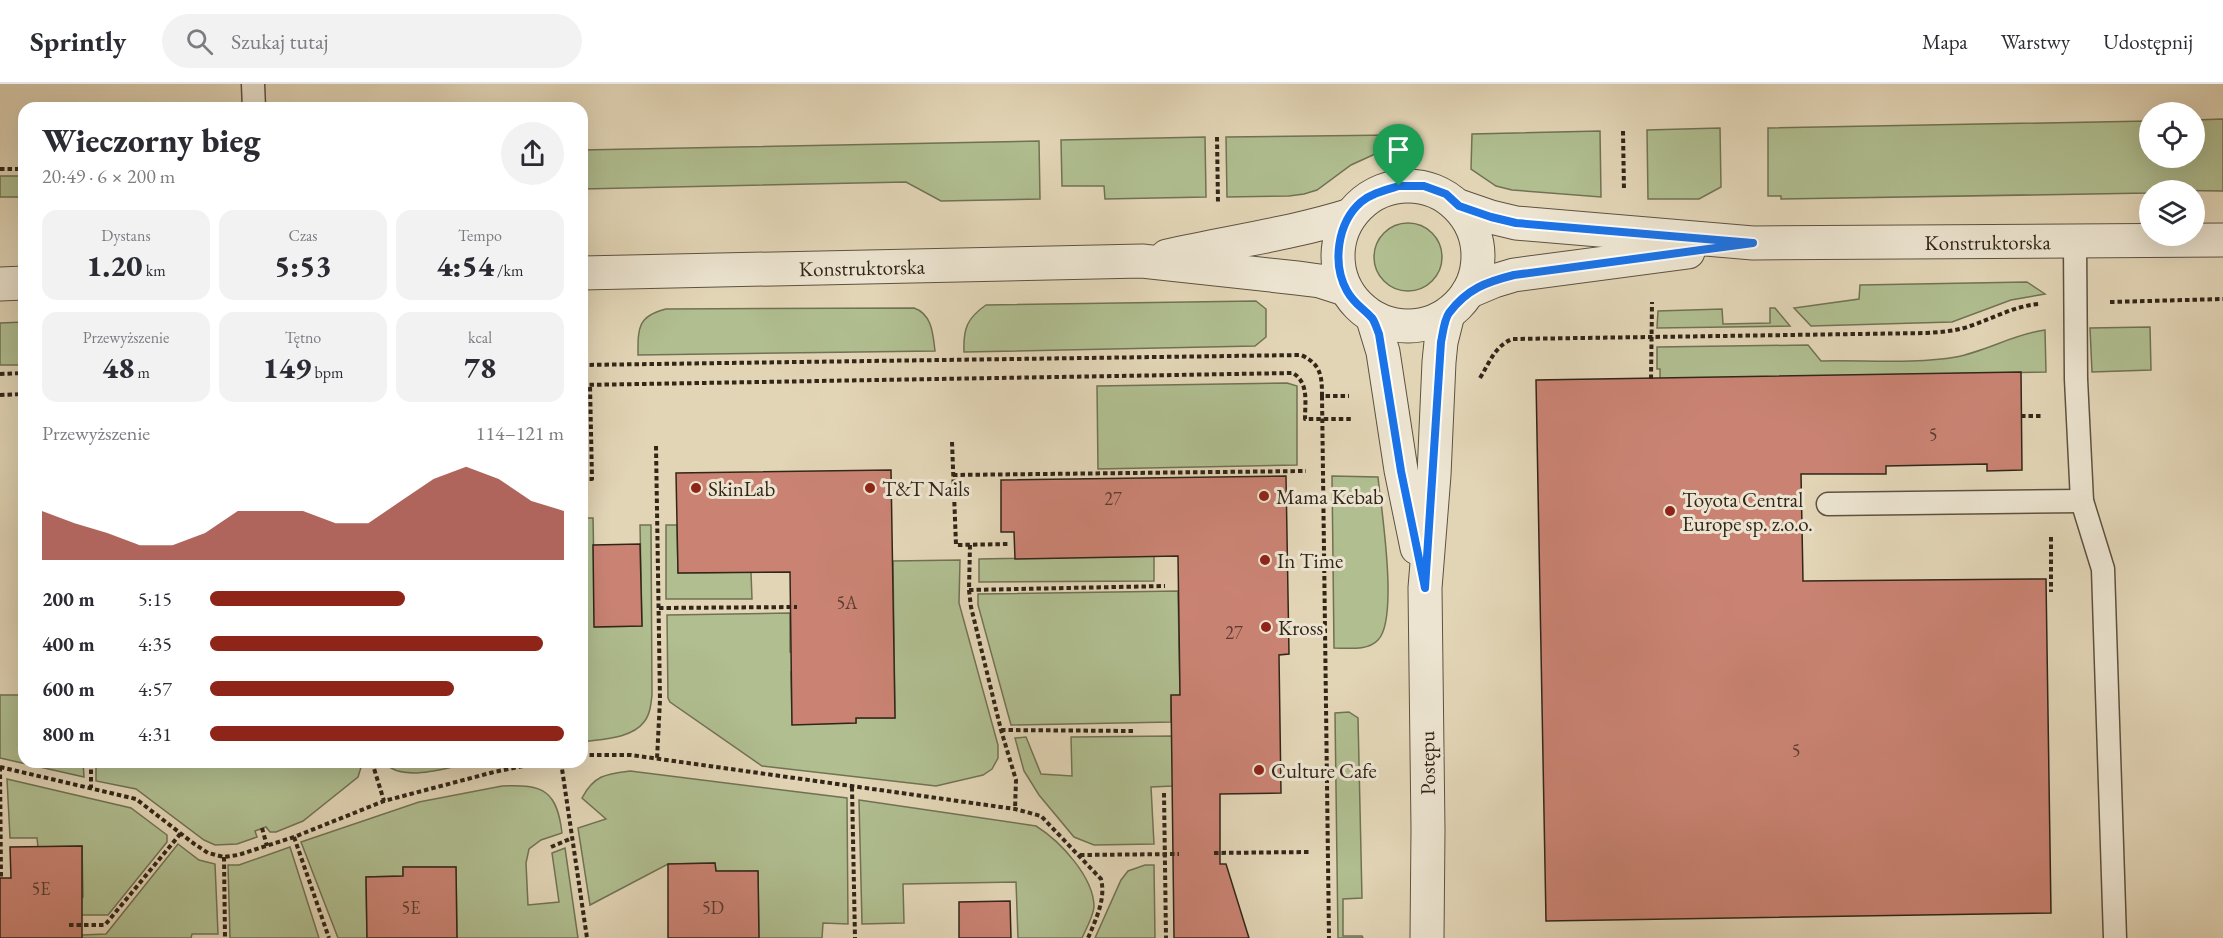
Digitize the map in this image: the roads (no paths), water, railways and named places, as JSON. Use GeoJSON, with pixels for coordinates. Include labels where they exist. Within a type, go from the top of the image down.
{"type":"FeatureCollection","features":[{"type":"Feature","properties":{"kind":"street"},"geometry":{"type":"LineString","coordinates":[[1399,186],[1424,186],[1446,194],[1459,206],[1470,221],[1479,254],[1477,275],[1458,303],[1430,323],[1411,326],[1390,325],[1373,319],[1356,306],[1345,289],[1339,267],[1338,247],[1342,232],[1361,202],[1379,192],[1399,186]]}},
{"type":"Feature","properties":{"kind":"street","name":"Konstruktorska"},"geometry":{"type":"LineString","coordinates":[[1459,206],[1516,223],[1753,243],[2075,243],[2223,240]]}},
{"type":"Feature","properties":{"kind":"street","name":"Konstruktorska"},"geometry":{"type":"LineString","coordinates":[[1142,261],[1316,226],[1351,215]]}},
{"type":"Feature","properties":{"kind":"street","name":"Konstruktorska"},"geometry":{"type":"LineString","coordinates":[[1458,303],[1494,280],[1514,275],[1753,243]]}},
{"type":"Feature","properties":{"kind":"street","name":"Konstruktorska"},"geometry":{"type":"LineString","coordinates":[[588,273],[1142,261],[1320,281],[1345,289]]}},
{"type":"Feature","properties":{"kind":"street"},"geometry":{"type":"LineString","coordinates":[[0,284],[18,283]]}},
{"type":"Feature","properties":{"kind":"street","name":"Postępu"},"geometry":{"type":"LineString","coordinates":[[1427,938],[1425,588],[1441,342],[1458,303]]}},
{"type":"Feature","properties":{"kind":"street","name":"Postępu"},"geometry":{"type":"LineString","coordinates":[[1373,319],[1383,352],[1401,471],[1425,588]]}},
{"type":"Feature","properties":{"kind":"lane"},"geometry":{"type":"LineString","coordinates":[[253,84],[254,102]]}},
{"type":"Feature","properties":{"kind":"lane"},"geometry":{"type":"LineString","coordinates":[[2075,243],[2076,379],[2082,501],[2103,569],[2115,938]]}},
{"type":"Feature","properties":{"kind":"lane"},"geometry":{"type":"LineString","coordinates":[[1828,504],[2082,501]]}},
{"type":"Feature","properties":{"kind":"place","name":"SkinLab"},"geometry":{"type":"Point","coordinates":[696,488]}},
{"type":"Feature","properties":{"kind":"place","name":"T&T Nails"},"geometry":{"type":"Point","coordinates":[870,488]}},
{"type":"Feature","properties":{"kind":"place","name":"Mama Kebab"},"geometry":{"type":"Point","coordinates":[1264,496]}},
{"type":"Feature","properties":{"kind":"place","name":"Toyota Central Europe sp. z.o.o."},"geometry":{"type":"Point","coordinates":[1670,511]}},
{"type":"Feature","properties":{"kind":"place","name":"In Time"},"geometry":{"type":"Point","coordinates":[1265,560]}},
{"type":"Feature","properties":{"kind":"place","name":"Kross"},"geometry":{"type":"Point","coordinates":[1266,627]}},
{"type":"Feature","properties":{"kind":"place","name":"Culture Cafe"},"geometry":{"type":"Point","coordinates":[1259,770]}}]}
